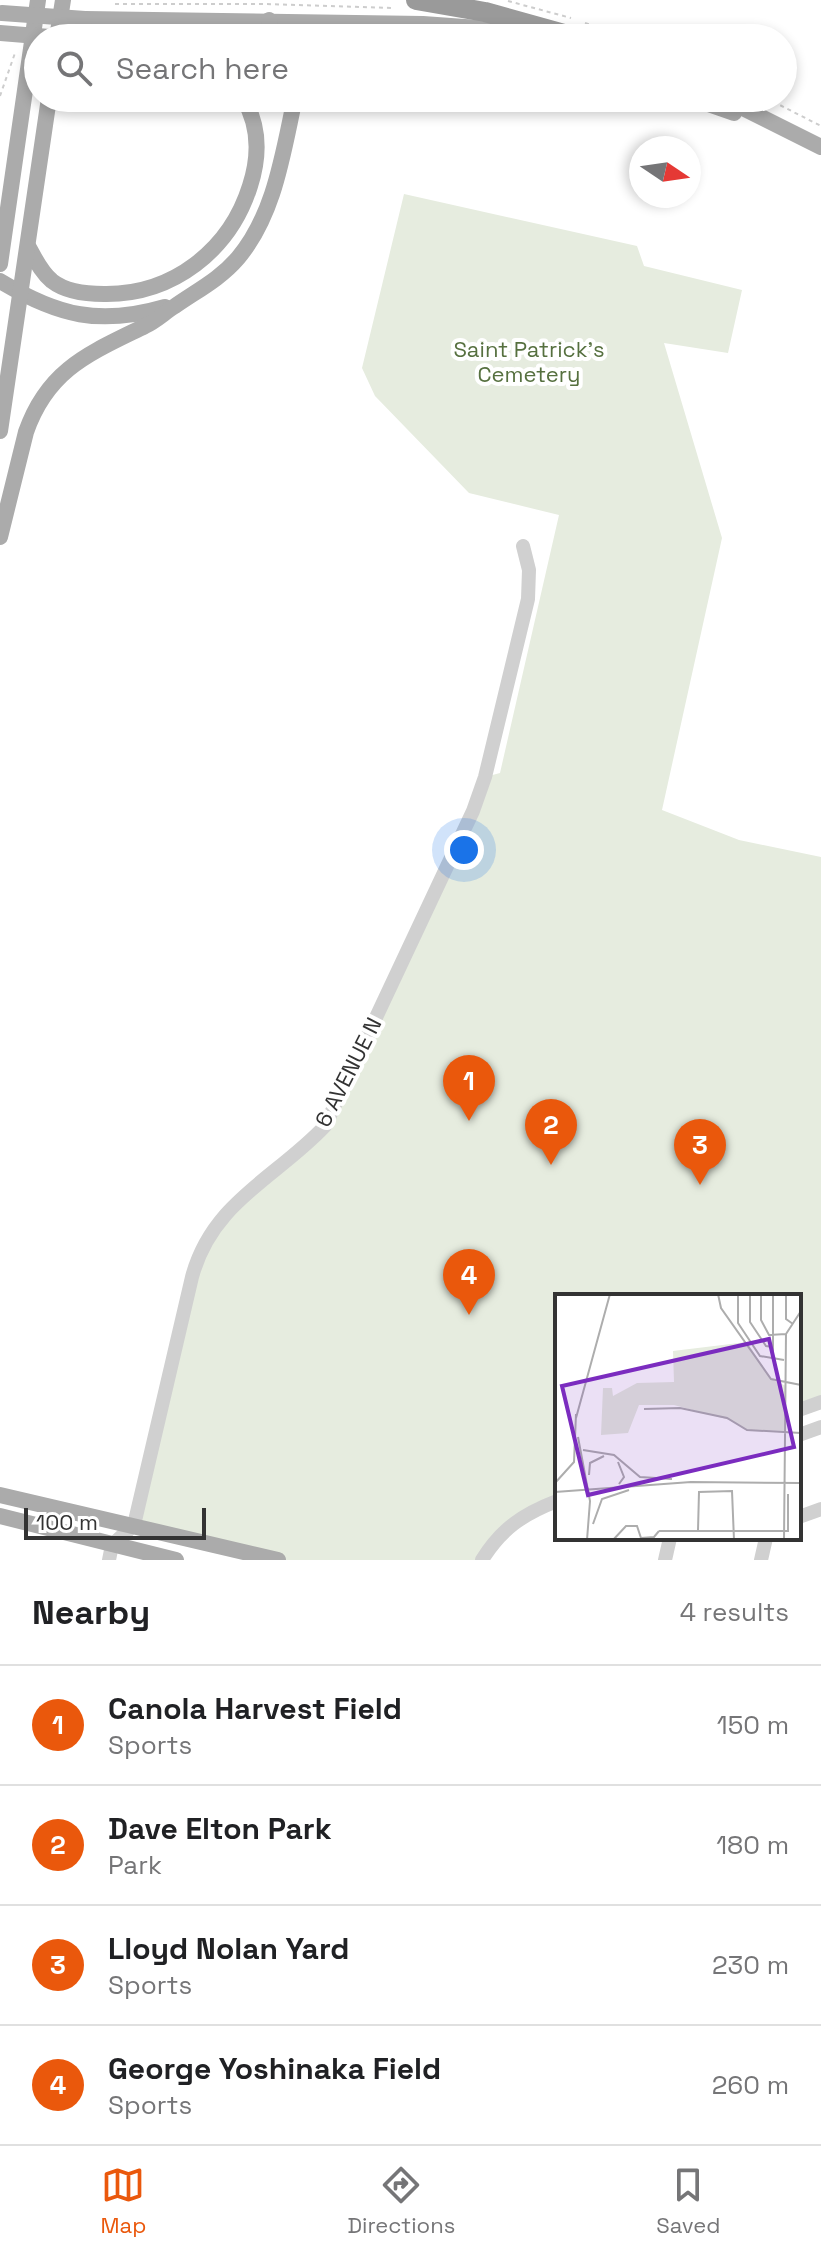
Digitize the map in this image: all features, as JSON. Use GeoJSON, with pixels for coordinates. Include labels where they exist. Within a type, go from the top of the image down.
{"type":"FeatureCollection","features":[{"type":"Feature","properties":{"kind":"highway"},"geometry":{"type":"LineString","coordinates":[[419,0],[485,12],[528,24]]}},
{"type":"Feature","properties":{"kind":"main road"},"geometry":{"type":"LineString","coordinates":[[35,24],[38,0]]}},
{"type":"Feature","properties":{"kind":"main road"},"geometry":{"type":"LineString","coordinates":[[61,24],[63,0]]}},
{"type":"Feature","properties":{"kind":"main road"},"geometry":{"type":"LineString","coordinates":[[1,13],[85,19],[379,24]]}},
{"type":"Feature","properties":{"kind":"main road"},"geometry":{"type":"LineString","coordinates":[[269,20],[270,24]]}},
{"type":"Feature","properties":{"kind":"main road"},"geometry":{"type":"LineString","coordinates":[[0,33],[24,35]]}},
{"type":"Feature","properties":{"kind":"main road"},"geometry":{"type":"LineString","coordinates":[[0,264],[24,97]]}},
{"type":"Feature","properties":{"kind":"main road"},"geometry":{"type":"LineString","coordinates":[[0,431],[47,112]]}},
{"type":"Feature","properties":{"kind":"main road"},"geometry":{"type":"LineString","coordinates":[[28,246],[39,268],[53,282],[70,290],[94,294],[144,290],[188,271],[212,251],[244,206],[257,155],[257,136],[250,112]]}},
{"type":"Feature","properties":{"kind":"main road"},"geometry":{"type":"LineString","coordinates":[[284,112],[285,143]]}},
{"type":"Feature","properties":{"kind":"main road"},"geometry":{"type":"LineString","coordinates":[[0,537],[26,432],[54,382],[88,353],[149,324],[207,287],[239,257],[268,207],[292,112]]}},
{"type":"Feature","properties":{"kind":"main road"},"geometry":{"type":"LineString","coordinates":[[731,112],[792,133]]}},
{"type":"Feature","properties":{"kind":"main road"},"geometry":{"type":"LineString","coordinates":[[751,112],[821,147]]}},
{"type":"Feature","properties":{"kind":"main road"},"geometry":{"type":"LineString","coordinates":[[0,281],[21,294],[68,313],[102,318],[127,317],[178,303]]}},
{"type":"Feature","properties":{"kind":"main road"},"geometry":{"type":"LineString","coordinates":[[0,1495],[278,1560]]}},
{"type":"Feature","properties":{"kind":"main road"},"geometry":{"type":"LineString","coordinates":[[0,1516],[110,1553],[176,1560]]}},
{"type":"Feature","properties":{"kind":"street","name":"6 AVENUE N"},"geometry":{"type":"LineString","coordinates":[[134,1525],[201,1249],[233,1204],[305,1147],[325,1126],[473,811],[495,744],[525,616],[530,586],[523,546]]}},
{"type":"Feature","properties":{"kind":"street"},"geometry":{"type":"LineString","coordinates":[[801,1409],[821,1402]]}},
{"type":"Feature","properties":{"kind":"street"},"geometry":{"type":"LineString","coordinates":[[801,1434],[821,1427]]}},
{"type":"Feature","properties":{"kind":"street"},"geometry":{"type":"LineString","coordinates":[[482,1560],[495,1539],[531,1511],[555,1502]]}},
{"type":"Feature","properties":{"kind":"street"},"geometry":{"type":"LineString","coordinates":[[801,1516],[821,1509]]}},
{"type":"Feature","properties":{"kind":"street"},"geometry":{"type":"LineString","coordinates":[[110,1553],[134,1525]]}},
{"type":"Feature","properties":{"kind":"street"},"geometry":{"type":"LineString","coordinates":[[761,1560],[766,1540]]}},
{"type":"Feature","properties":{"kind":"path"},"geometry":{"type":"LineString","coordinates":[[109,5],[267,4],[419,10],[419,0]]}},
{"type":"Feature","properties":{"kind":"path"},"geometry":{"type":"LineString","coordinates":[[794,112],[821,126]]}},
{"type":"Feature","properties":{"kind":"green space","name":"Saint Patrick's Cemetery"},"geometry":{"type":"Polygon","coordinates":[[[404,194],[637,246],[644,266],[742,290],[728,353],[664,343],[722,538],[662,810],[739,840],[821,857],[821,1402],[801,1409],[801,1294],[555,1294],[555,1502],[531,1511],[482,1560],[278,1560],[134,1525],[192,1277],[216,1224],[325,1126],[485,777],[500,773],[559,515],[469,493],[375,396],[362,368],[404,194]]]}},
{"type":"Feature","properties":{"kind":"place","name":"Canola Harvest Field"},"geometry":{"type":"Point","coordinates":[469,1121]}},
{"type":"Feature","properties":{"kind":"place","name":"Dave Elton Park"},"geometry":{"type":"Point","coordinates":[551,1165]}},
{"type":"Feature","properties":{"kind":"place","name":"Lloyd Nolan Yard"},"geometry":{"type":"Point","coordinates":[700,1185]}},
{"type":"Feature","properties":{"kind":"place","name":"George Yoshinaka Field"},"geometry":{"type":"Point","coordinates":[469,1315]}}]}
